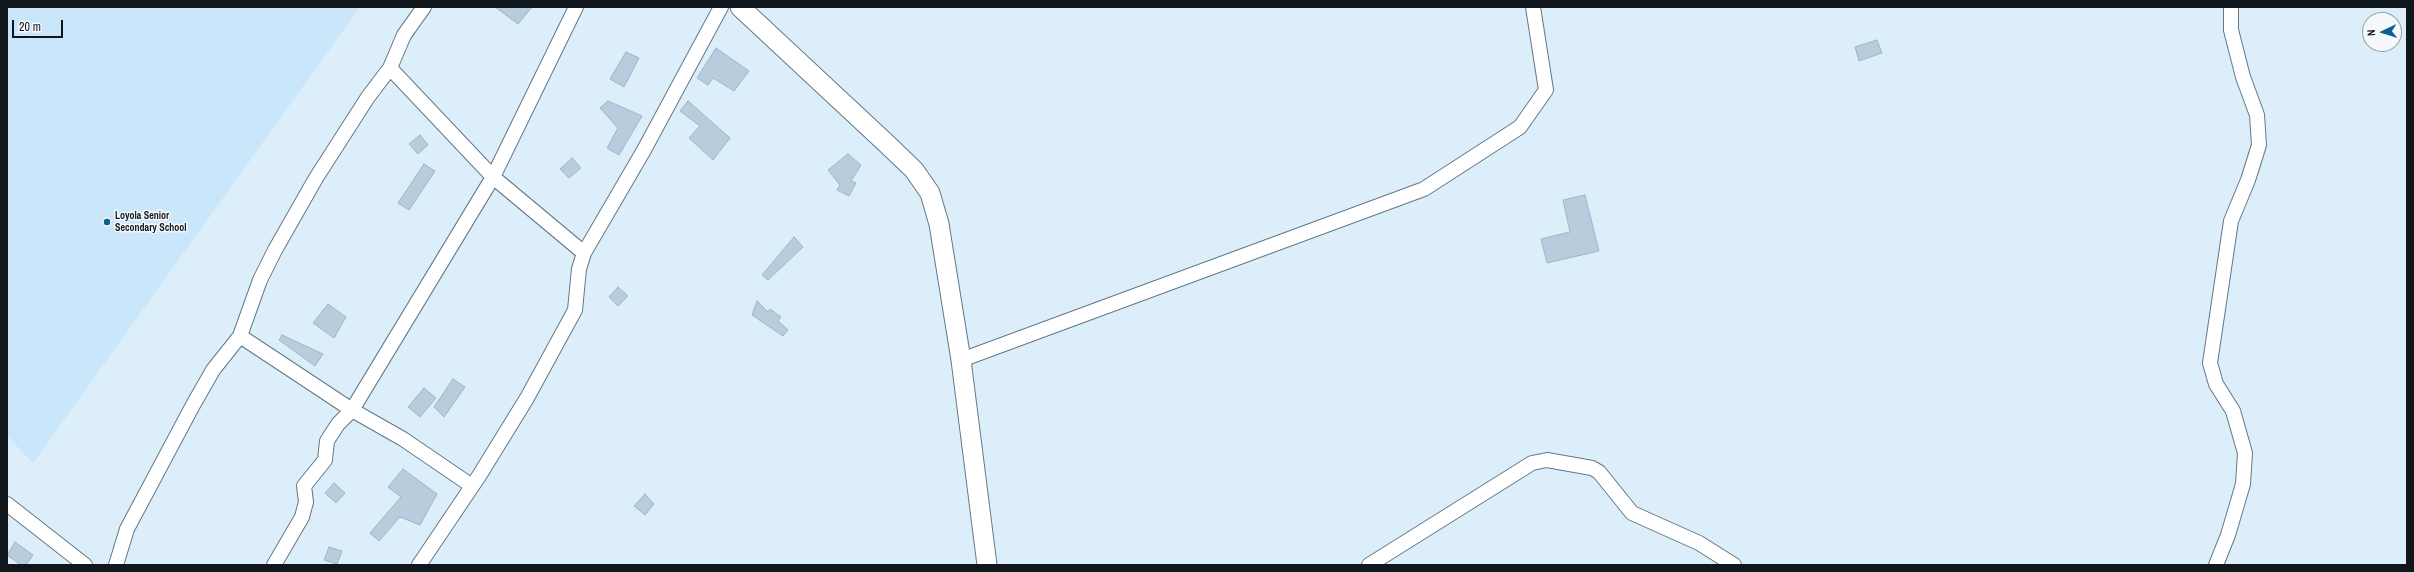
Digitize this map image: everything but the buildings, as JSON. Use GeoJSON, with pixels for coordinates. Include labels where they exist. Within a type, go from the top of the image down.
{"type":"FeatureCollection","features":[{"type":"Feature","properties":{"kind":"main road"},"geometry":{"type":"LineString","coordinates":[[740,7],[888,144],[914,170],[930,193],[939,224],[961,360],[987,565]]}},
{"type":"Feature","properties":{"kind":"street"},"geometry":{"type":"LineString","coordinates":[[116,565],[127,529],[193,404],[213,370],[240,336],[260,280],[276,250],[316,178],[368,97],[390,68],[404,35],[424,7]]}},
{"type":"Feature","properties":{"kind":"street"},"geometry":{"type":"LineString","coordinates":[[274,565],[302,517],[306,502],[304,486],[325,460],[325,448],[332,432],[352,410],[493,177],[576,7]]}},
{"type":"Feature","properties":{"kind":"street"},"geometry":{"type":"LineString","coordinates":[[419,565],[472,486],[527,398],[575,310],[579,269],[584,253],[644,150],[721,7]]}},
{"type":"Feature","properties":{"kind":"street"},"geometry":{"type":"LineString","coordinates":[[961,360],[1424,188],[1520,127],[1546,90],[1532,7]]}},
{"type":"Feature","properties":{"kind":"street"},"geometry":{"type":"LineString","coordinates":[[2216,565],[2228,536],[2243,484],[2245,452],[2233,410],[2216,384],[2210,363],[2231,221],[2248,180],[2259,145],[2257,115],[2243,77],[2231,30],[2232,7]]}},
{"type":"Feature","properties":{"kind":"street"},"geometry":{"type":"LineString","coordinates":[[390,68],[493,177],[584,253]]}},
{"type":"Feature","properties":{"kind":"street"},"geometry":{"type":"LineString","coordinates":[[240,336],[352,410],[403,439],[472,486]]}},
{"type":"Feature","properties":{"kind":"street"},"geometry":{"type":"LineString","coordinates":[[1369,565],[1532,463],[1547,460],[1592,468],[1599,472],[1632,513],[1699,542],[1734,565]]}},
{"type":"Feature","properties":{"kind":"street"},"geometry":{"type":"LineString","coordinates":[[7,504],[85,565]]}},
{"type":"Feature","properties":{"kind":"shaded area","name":"Loyola Senior Secondary School"},"geometry":{"type":"Polygon","coordinates":[[[7,7],[360,7],[33,463],[7,436],[7,7]]]}},
{"type":"Feature","properties":{"kind":"place","name":"Loyola Senior Secondary School"},"geometry":{"type":"Point","coordinates":[107,222]}}]}
